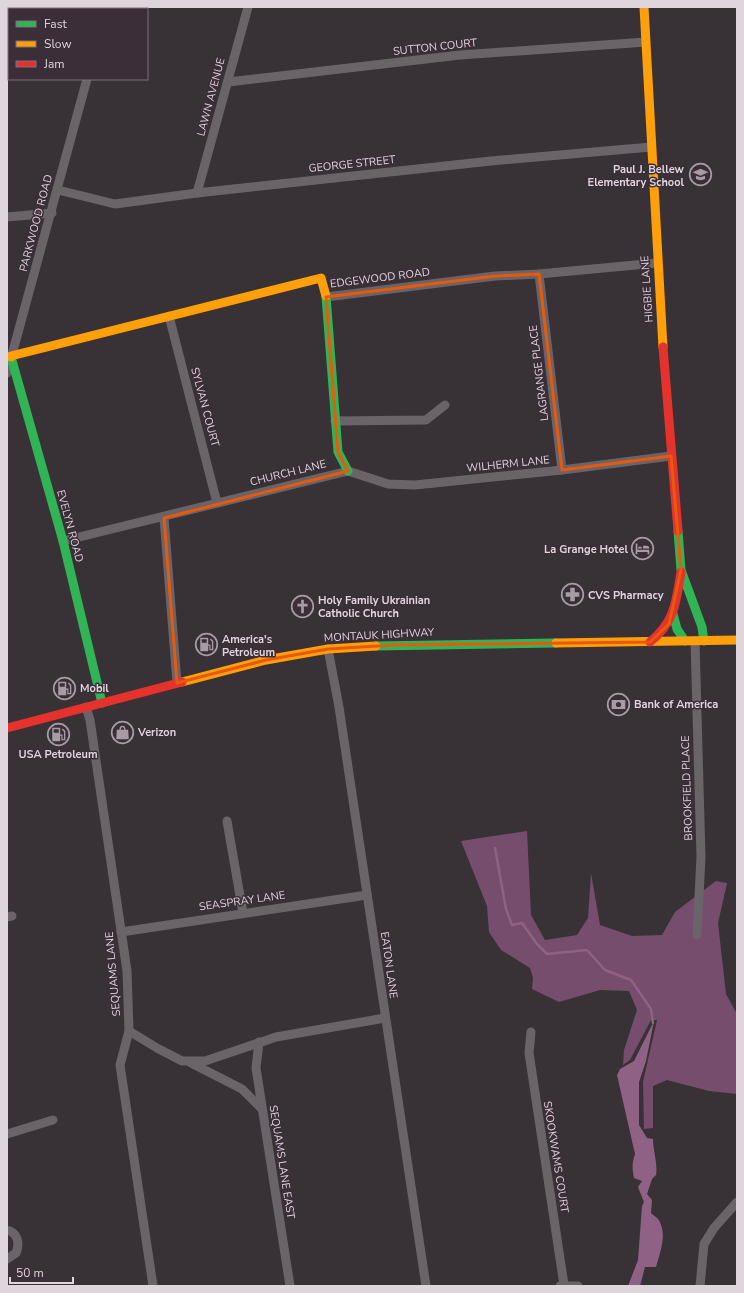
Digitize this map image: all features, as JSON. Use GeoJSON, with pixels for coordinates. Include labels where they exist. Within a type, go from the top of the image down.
{"type":"FeatureCollection","features":[{"type":"Feature","properties":{"kind":"main road","name":"HIGBIE LANE"},"geometry":{"type":"LineString","coordinates":[[644,7],[657,263],[681,570],[673,614],[667,627],[650,642]]}},
{"type":"Feature","properties":{"kind":"main road","name":"EDGEWOOD ROAD"},"geometry":{"type":"LineString","coordinates":[[11,356],[322,278],[326,297]]}},
{"type":"Feature","properties":{"kind":"main road","name":"CHURCH LANE"},"geometry":{"type":"LineString","coordinates":[[326,297],[334,421],[338,452],[348,471]]}},
{"type":"Feature","properties":{"kind":"main road","name":"EVELYN ROAD"},"geometry":{"type":"LineString","coordinates":[[11,356],[63,541],[102,702]]}},
{"type":"Feature","properties":{"kind":"main road","name":"HIGBIE LANE"},"geometry":{"type":"LineString","coordinates":[[681,570],[702,627],[700,641]]}},
{"type":"Feature","properties":{"kind":"main road"},"geometry":{"type":"LineString","coordinates":[[673,614],[685,609],[697,612]]}},
{"type":"Feature","properties":{"kind":"main road","name":"HIGBIE LANE"},"geometry":{"type":"LineString","coordinates":[[673,614],[677,629],[685,642]]}},
{"type":"Feature","properties":{"kind":"main road","name":"MONTAUK HIGHWAY"},"geometry":{"type":"LineString","coordinates":[[7,728],[266,660],[328,649],[394,644],[685,642],[737,640]]}},
{"type":"Feature","properties":{"kind":"street","name":"LAWN AVENUE"},"geometry":{"type":"LineString","coordinates":[[197,193],[248,7]]}},
{"type":"Feature","properties":{"kind":"street","name":"SUTTON COURT"},"geometry":{"type":"LineString","coordinates":[[228,82],[460,55],[646,42]]}},
{"type":"Feature","properties":{"kind":"street","name":"PARKWOOD ROAD"},"geometry":{"type":"LineString","coordinates":[[7,373],[52,213],[87,80]]}},
{"type":"Feature","properties":{"kind":"street","name":"GEORGE STREET"},"geometry":{"type":"LineString","coordinates":[[58,190],[115,204],[197,193],[491,161],[651,147]]}},
{"type":"Feature","properties":{"kind":"street"},"geometry":{"type":"LineString","coordinates":[[7,218],[52,213]]}},
{"type":"Feature","properties":{"kind":"street","name":"EDGEWOOD ROAD"},"geometry":{"type":"LineString","coordinates":[[326,297],[495,276],[539,274],[657,263]]}},
{"type":"Feature","properties":{"kind":"street","name":"LAGRANGE PLACE"},"geometry":{"type":"LineString","coordinates":[[539,274],[562,470]]}},
{"type":"Feature","properties":{"kind":"street","name":"SYLVAN COURT"},"geometry":{"type":"LineString","coordinates":[[169,316],[217,503]]}},
{"type":"Feature","properties":{"kind":"street"},"geometry":{"type":"LineString","coordinates":[[334,421],[426,420],[445,405]]}},
{"type":"Feature","properties":{"kind":"street","name":"WILHERM LANE"},"geometry":{"type":"LineString","coordinates":[[348,471],[388,484],[415,485],[562,470],[671,456]]}},
{"type":"Feature","properties":{"kind":"street","name":"CHURCH LANE"},"geometry":{"type":"LineString","coordinates":[[63,541],[164,518],[217,503],[348,471]]}},
{"type":"Feature","properties":{"kind":"street"},"geometry":{"type":"LineString","coordinates":[[164,518],[177,683]]}},
{"type":"Feature","properties":{"kind":"street","name":"BROOKFIELD PLACE"},"geometry":{"type":"LineString","coordinates":[[697,934],[701,857],[700,641]]}},
{"type":"Feature","properties":{"kind":"street","name":"EATON LANE"},"geometry":{"type":"LineString","coordinates":[[328,649],[426,1286]]}},
{"type":"Feature","properties":{"kind":"street","name":"SEQUAMS LANE"},"geometry":{"type":"LineString","coordinates":[[86,707],[90,720],[127,971],[129,1031],[120,1065],[153,1286]]}},
{"type":"Feature","properties":{"kind":"street"},"geometry":{"type":"LineString","coordinates":[[227,821],[243,913]]}},
{"type":"Feature","properties":{"kind":"street","name":"SEASPRAY LANE"},"geometry":{"type":"LineString","coordinates":[[121,932],[367,895]]}},
{"type":"Feature","properties":{"kind":"street"},"geometry":{"type":"LineString","coordinates":[[190,1062],[205,1061],[259,1042],[298,1032],[385,1018]]}},
{"type":"Feature","properties":{"kind":"street"},"geometry":{"type":"LineString","coordinates":[[129,1031],[157,1048],[182,1060],[190,1062],[242,1089],[262,1109]]}},
{"type":"Feature","properties":{"kind":"street","name":"SKOOKWAMS COURT"},"geometry":{"type":"LineString","coordinates":[[530,1032],[529,1053],[562,1286]]}},
{"type":"Feature","properties":{"kind":"street","name":"SEQUAMS LANE EAST"},"geometry":{"type":"LineString","coordinates":[[259,1042],[256,1068],[290,1286]]}},
{"type":"Feature","properties":{"kind":"street"},"geometry":{"type":"LineString","coordinates":[[7,1134],[53,1120]]}},
{"type":"Feature","properties":{"kind":"street"},"geometry":{"type":"LineString","coordinates":[[700,1286],[704,1244],[714,1228],[737,1202]]}},
{"type":"Feature","properties":{"kind":"street"},"geometry":{"type":"LineString","coordinates":[[7,1230],[14,1234],[18,1243],[16,1253],[7,1259]]}},
{"type":"Feature","properties":{"kind":"street"},"geometry":{"type":"LineString","coordinates":[[562,1286],[578,1286]]}},
{"type":"Feature","properties":{"kind":"highlighted area"},"geometry":{"type":"Polygon","coordinates":[[[539,274],[562,470],[671,456],[681,570],[669,624],[650,642],[394,645],[328,649],[266,660],[177,683],[164,518],[348,471],[338,452],[326,297],[495,276],[539,274]]]}},
{"type":"Feature","properties":{"kind":"shaded area"},"geometry":{"type":"Polygon","coordinates":[[[527,831],[531,915],[545,940],[577,935],[588,918],[591,873],[600,925],[632,936],[662,935],[675,912],[716,881],[727,883],[718,923],[726,994],[737,1014],[737,1094],[709,1091],[667,1080],[653,1086],[653,1128],[644,1129],[643,1082],[657,1020],[651,1020],[630,1060],[623,1065],[624,1050],[637,1010],[629,991],[600,990],[559,1002],[532,989],[533,978],[530,968],[501,950],[489,932],[487,906],[461,841],[527,831]]]}},
{"type":"Feature","properties":{"kind":"shaded area"},"geometry":{"type":"Polygon","coordinates":[[[654,1021],[646,1061],[639,1082],[639,1125],[647,1138],[653,1139],[656,1175],[652,1179],[647,1194],[652,1200],[651,1213],[658,1219],[661,1225],[663,1237],[656,1267],[645,1267],[640,1286],[628,1286],[638,1260],[642,1206],[644,1202],[638,1187],[642,1181],[634,1178],[633,1160],[635,1154],[617,1075],[620,1069],[634,1061],[654,1021]]]}},
{"type":"Feature","properties":{"kind":"waterway"},"geometry":{"type":"LineString","coordinates":[[495,848],[506,909],[512,925],[522,923],[537,944],[547,954],[587,950],[605,970],[631,980],[651,1009],[653,1023]]}},
{"type":"Feature","properties":{"kind":"traffic: fast"},"geometry":{"type":"LineString","coordinates":[[326,296],[338,452],[348,471]]}},
{"type":"Feature","properties":{"kind":"traffic: fast"},"geometry":{"type":"LineString","coordinates":[[11,357],[63,541],[102,703]]}},
{"type":"Feature","properties":{"kind":"traffic: fast"},"geometry":{"type":"LineString","coordinates":[[678,531],[681,570],[702,627],[704,641]]}},
{"type":"Feature","properties":{"kind":"traffic: fast"},"geometry":{"type":"LineString","coordinates":[[673,614],[677,629],[685,641]]}},
{"type":"Feature","properties":{"kind":"traffic: fast"},"geometry":{"type":"LineString","coordinates":[[376,646],[556,643]]}},
{"type":"Feature","properties":{"kind":"traffic: slow"},"geometry":{"type":"LineString","coordinates":[[644,7],[663,347]]}},
{"type":"Feature","properties":{"kind":"traffic: slow"},"geometry":{"type":"LineString","coordinates":[[11,357],[321,278],[326,296]]}},
{"type":"Feature","properties":{"kind":"traffic: slow"},"geometry":{"type":"LineString","coordinates":[[556,643],[737,640]]}},
{"type":"Feature","properties":{"kind":"traffic: slow"},"geometry":{"type":"LineString","coordinates":[[182,682],[266,660],[328,649],[376,646]]}},
{"type":"Feature","properties":{"kind":"traffic: jam"},"geometry":{"type":"LineString","coordinates":[[663,347],[678,531]]}},
{"type":"Feature","properties":{"kind":"traffic: jam"},"geometry":{"type":"LineString","coordinates":[[650,642],[665,627],[673,611],[678,593],[681,572]]}},
{"type":"Feature","properties":{"kind":"traffic: jam"},"geometry":{"type":"LineString","coordinates":[[7,728],[182,682]]}},
{"type":"Feature","properties":{"kind":"place","name":"Paul J. Bellew Elementary School"},"geometry":{"type":"Point","coordinates":[700,175]}},
{"type":"Feature","properties":{"kind":"place","name":"La Grange Hotel"},"geometry":{"type":"Point","coordinates":[643,549]}},
{"type":"Feature","properties":{"kind":"place","name":"CVS Pharmacy"},"geometry":{"type":"Point","coordinates":[572,595]}},
{"type":"Feature","properties":{"kind":"place","name":"Holy Family Ukrainian Catholic Church"},"geometry":{"type":"Point","coordinates":[302,606]}},
{"type":"Feature","properties":{"kind":"place","name":"America's Petroleum"},"geometry":{"type":"Point","coordinates":[207,645]}},
{"type":"Feature","properties":{"kind":"place","name":"Mobil"},"geometry":{"type":"Point","coordinates":[64,688]}},
{"type":"Feature","properties":{"kind":"place","name":"Bank of America"},"geometry":{"type":"Point","coordinates":[619,704]}},
{"type":"Feature","properties":{"kind":"place","name":"Verizon"},"geometry":{"type":"Point","coordinates":[122,732]}},
{"type":"Feature","properties":{"kind":"place","name":"USA Petroleum"},"geometry":{"type":"Point","coordinates":[58,734]}}]}
